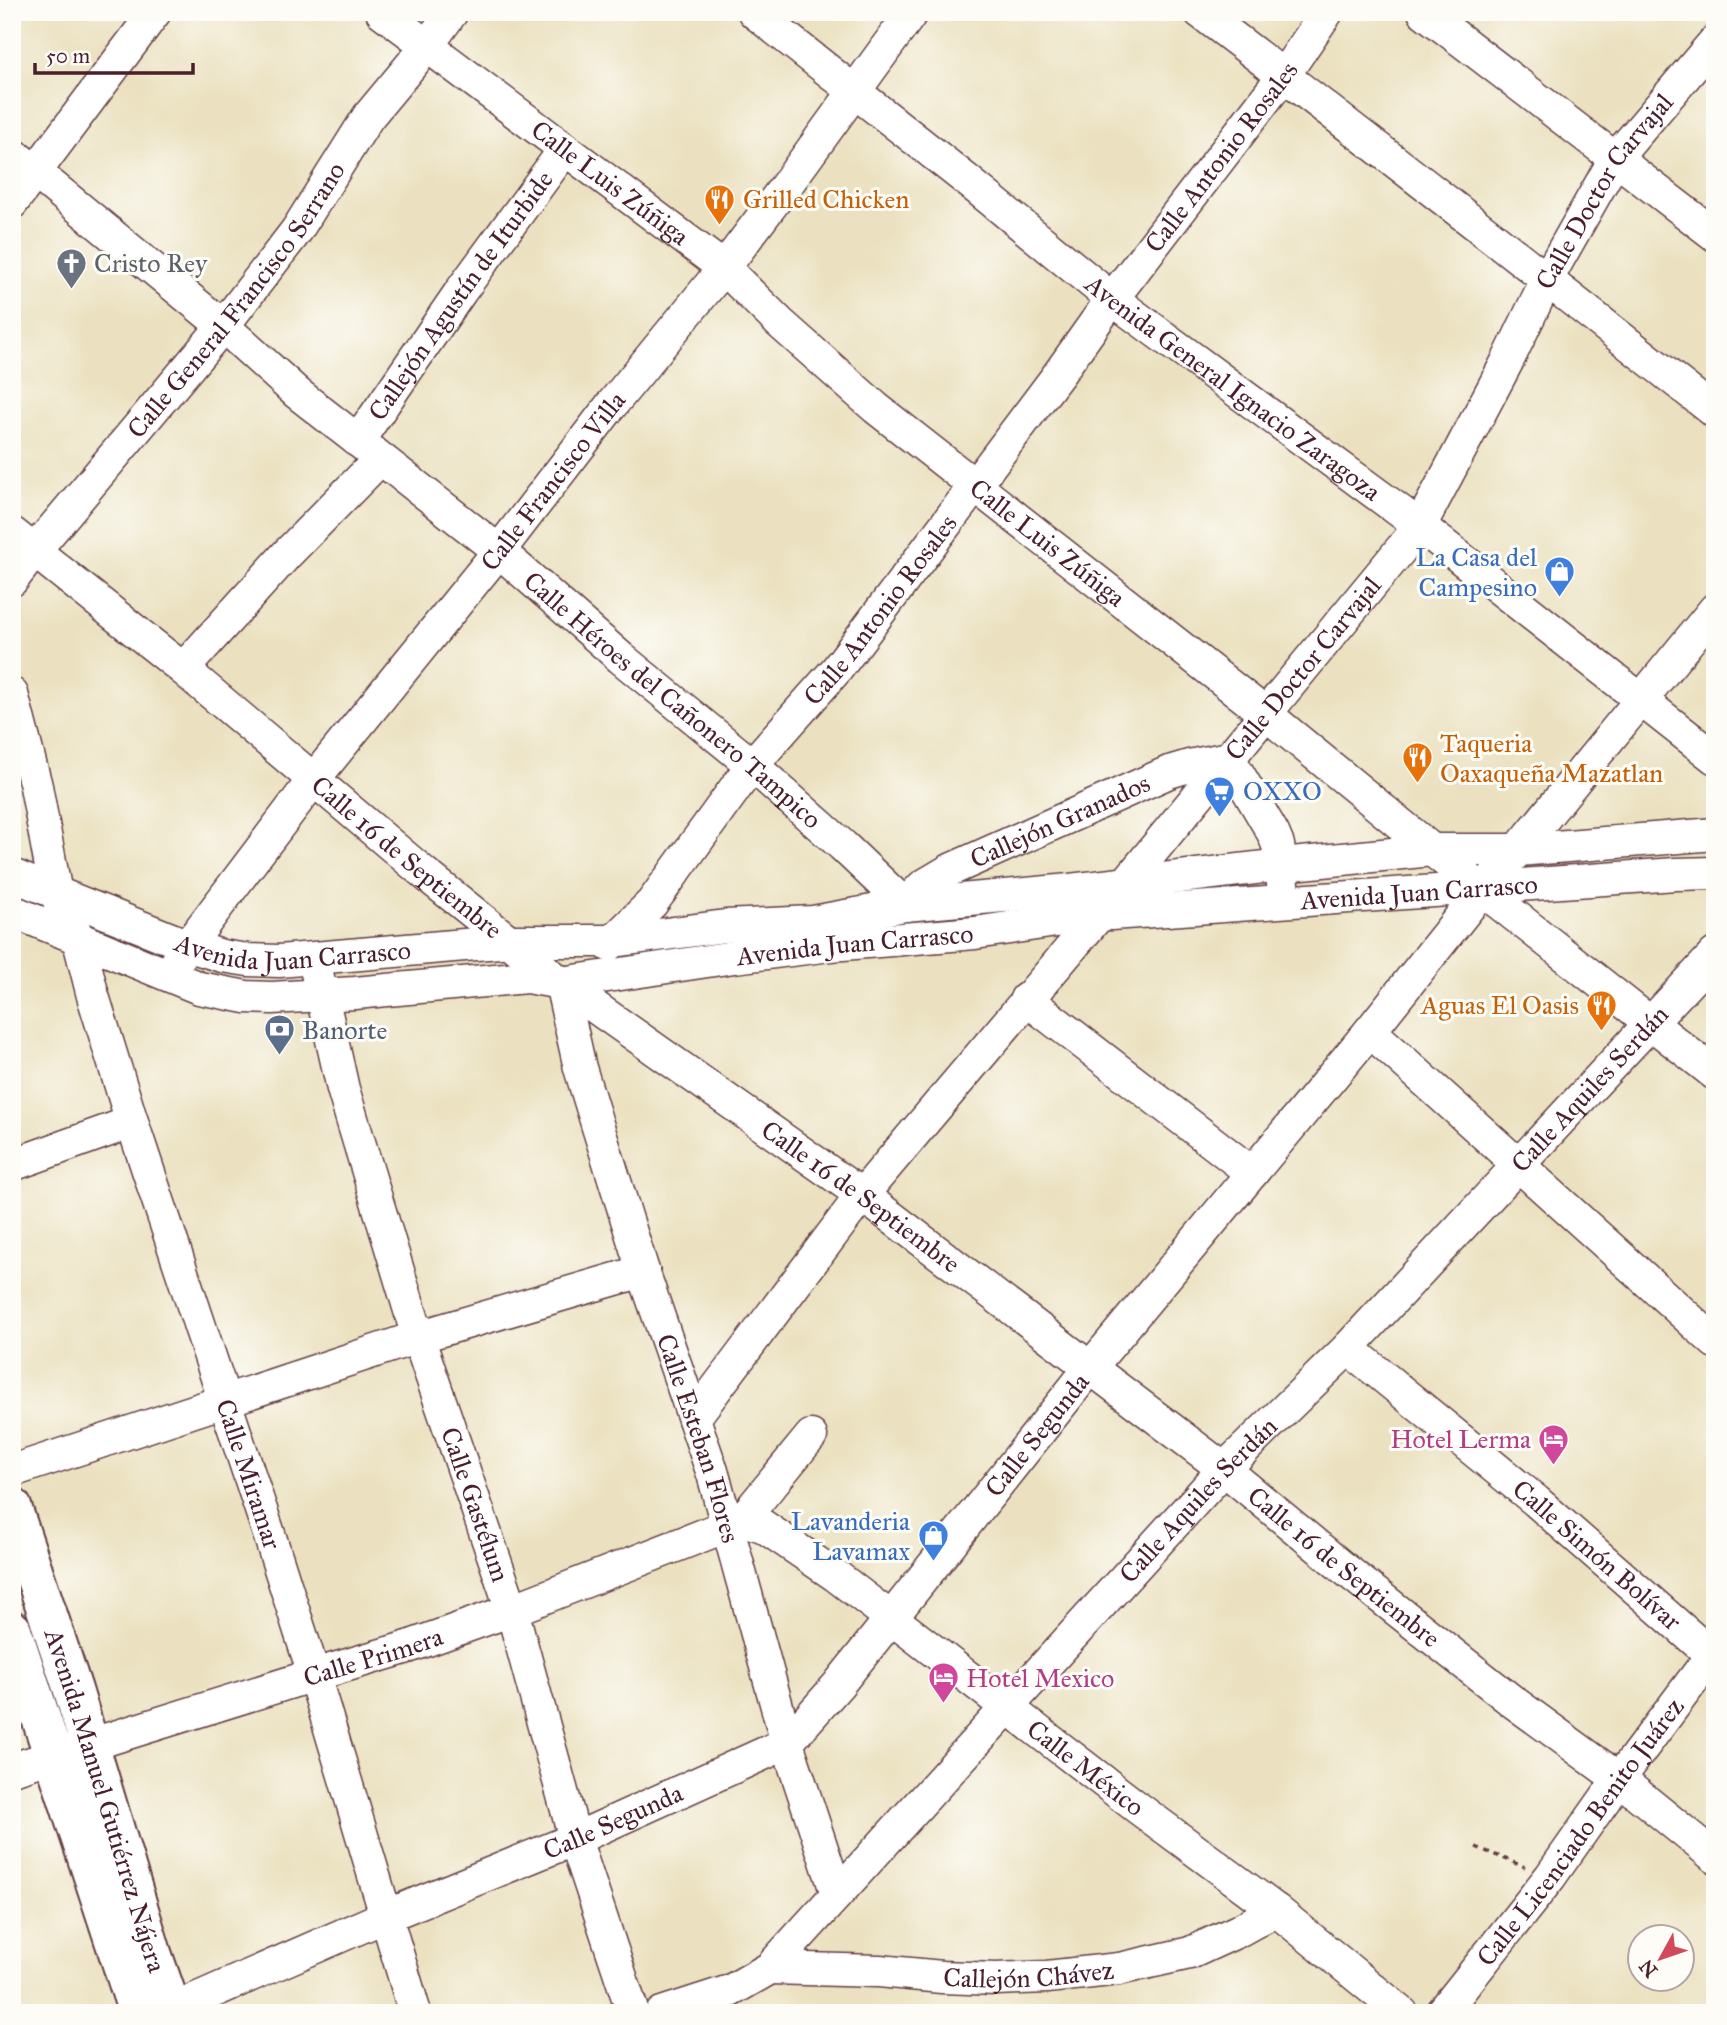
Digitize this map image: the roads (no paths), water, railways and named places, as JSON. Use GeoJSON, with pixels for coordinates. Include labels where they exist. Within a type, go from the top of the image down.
{"type":"FeatureCollection","features":[{"type":"Feature","properties":{"kind":"main road","name":"Avenida Manuel Gutiérrez Nájera"},"geometry":{"type":"LineString","coordinates":[[12,1507],[152,1954],[162,2012]]}},
{"type":"Feature","properties":{"kind":"main road","name":"Avenida Manuel Gutiérrez Nájera"},"geometry":{"type":"LineString","coordinates":[[12,1630],[53,1756],[162,2012]]}},
{"type":"Feature","properties":{"kind":"street"},"geometry":{"type":"LineString","coordinates":[[12,203],[24,163],[155,12]]}},
{"type":"Feature","properties":{"kind":"street","name":"Calle Luis Zúñiga"},"geometry":{"type":"LineString","coordinates":[[382,12],[724,268],[780,323],[876,408],[1266,714],[1432,850],[1715,1074]]}},
{"type":"Feature","properties":{"kind":"street","name":"Calle General Francisco Serrano"},"geometry":{"type":"LineString","coordinates":[[12,580],[23,542],[223,326],[297,230],[368,117],[452,12]]}},
{"type":"Feature","properties":{"kind":"street","name":"Avenida General Ignacio Zaragoza"},"geometry":{"type":"LineString","coordinates":[[754,12],[1112,299],[1420,526],[1715,758]]}},
{"type":"Feature","properties":{"kind":"street","name":"Calle Francisco Villa"},"geometry":{"type":"LineString","coordinates":[[167,976],[186,945],[314,779],[724,268],[912,12]]}},
{"type":"Feature","properties":{"kind":"street"},"geometry":{"type":"LineString","coordinates":[[1200,12],[1715,412]]}},
{"type":"Feature","properties":{"kind":"street","name":"Calle Antonio Rosales"},"geometry":{"type":"LineString","coordinates":[[561,983],[614,941],[652,903],[752,765],[836,669],[976,486],[1112,299],[1284,75],[1327,12]]}},
{"type":"Feature","properties":{"kind":"street"},"geometry":{"type":"LineString","coordinates":[[1424,12],[1715,235]]}},
{"type":"Feature","properties":{"kind":"street","name":"Calle Doctor Carvajal"},"geometry":{"type":"LineString","coordinates":[[694,1418],[862,1195],[1126,882],[1420,526],[1508,360],[1547,279],[1615,159],[1715,41]]}},
{"type":"Feature","properties":{"kind":"street","name":"Callejón Agustín de Iturbide"},"geometry":{"type":"LineString","coordinates":[[183,669],[286,555],[369,450],[461,291],[565,149]]}},
{"type":"Feature","properties":{"kind":"street","name":"Calle Héroes del Cañonero Tampico"},"geometry":{"type":"LineString","coordinates":[[24,163],[223,326],[297,393],[499,551],[621,657],[752,765],[844,846],[905,905]]}},
{"type":"Feature","properties":{"kind":"street","name":"Calle 16 de Septiembre"},"geometry":{"type":"LineString","coordinates":[[23,542],[183,669],[424,873],[561,983],[862,1195],[1224,1469],[1341,1566],[1512,1701],[1619,1779],[1715,1857]]}},
{"type":"Feature","properties":{"kind":"street","name":"Calle Segunda"},"geometry":{"type":"LineString","coordinates":[[162,2012],[575,1839],[787,1743],[838,1685],[1090,1368],[1715,609]]}},
{"type":"Feature","properties":{"kind":"street","name":"Calle Miramar"},"geometry":{"type":"LineString","coordinates":[[12,694],[36,786],[56,894],[78,937],[93,996],[132,1122],[314,1675],[415,2013]]}},
{"type":"Feature","properties":{"kind":"street"},"geometry":{"type":"LineString","coordinates":[[1229,758],[1273,834],[1282,865],[1284,902]]}},
{"type":"Feature","properties":{"kind":"street","name":"Callejón Granados"},"geometry":{"type":"LineString","coordinates":[[905,905],[923,886],[950,870],[1169,772],[1229,758]]}},
{"type":"Feature","properties":{"kind":"street","name":"Avenida Juan Carrasco"},"geometry":{"type":"LineString","coordinates":[[12,875],[186,945],[222,956],[279,961],[511,941],[614,941],[725,926],[813,922],[905,905],[1070,890],[1432,850],[1518,850],[1715,834]]}},
{"type":"Feature","properties":{"kind":"street"},"geometry":{"type":"LineString","coordinates":[[1672,839],[1676,874]]}},
{"type":"Feature","properties":{"kind":"street","name":"Avenida Juan Carrasco"},"geometry":{"type":"LineString","coordinates":[[12,911],[199,989],[246,997],[272,998],[527,977],[561,983],[734,957],[975,933],[1097,915],[1715,873]]}},
{"type":"Feature","properties":{"kind":"street"},"geometry":{"type":"LineString","coordinates":[[905,905],[908,938]]}},
{"type":"Feature","properties":{"kind":"street","name":"Calle Aquiles Serdán"},"geometry":{"type":"LineString","coordinates":[[663,2013],[730,1991],[770,1968],[1224,1469],[1348,1348],[1715,954]]}},
{"type":"Feature","properties":{"kind":"street","name":"Calle Gastélum"},"geometry":{"type":"LineString","coordinates":[[314,958],[343,1089],[418,1337],[512,1610],[575,1839],[633,2013]]}},
{"type":"Feature","properties":{"kind":"street","name":"Calle Esteban Flores"},"geometry":{"type":"LineString","coordinates":[[561,983],[580,1068],[643,1271],[694,1418],[735,1523],[787,1743],[837,1894]]}},
{"type":"Feature","properties":{"kind":"street"},"geometry":{"type":"LineString","coordinates":[[1026,999],[1252,1173]]}},
{"type":"Feature","properties":{"kind":"street"},"geometry":{"type":"LineString","coordinates":[[1370,1031],[1715,1342]]}},
{"type":"Feature","properties":{"kind":"street"},"geometry":{"type":"LineString","coordinates":[[12,1165],[132,1122]]}},
{"type":"Feature","properties":{"kind":"street"},"geometry":{"type":"LineString","coordinates":[[12,1471],[418,1337],[643,1271]]}},
{"type":"Feature","properties":{"kind":"street","name":"Calle Simón Bolívar"},"geometry":{"type":"LineString","coordinates":[[1348,1348],[1536,1501],[1714,1655]]}},
{"type":"Feature","properties":{"kind":"street"},"geometry":{"type":"LineString","coordinates":[[735,1523],[811,1436]]}},
{"type":"Feature","properties":{"kind":"street","name":"Calle Primera"},"geometry":{"type":"LineString","coordinates":[[12,1769],[405,1648],[512,1610],[735,1523]]}},
{"type":"Feature","properties":{"kind":"street","name":"Calle México"},"geometry":{"type":"LineString","coordinates":[[735,1523],[764,1526],[835,1576],[1276,1910],[1402,2013]]}},
{"type":"Feature","properties":{"kind":"street","name":"Calle Licenciado Benito Juárez"},"geometry":{"type":"LineString","coordinates":[[1442,2013],[1549,1877],[1619,1779],[1714,1655]]}},
{"type":"Feature","properties":{"kind":"street","name":"Callejón Chávez"},"geometry":{"type":"LineString","coordinates":[[770,1968],[879,1971],[996,1979],[1059,1976],[1119,1969],[1190,1953],[1276,1910]]}},
{"type":"Feature","properties":{"kind":"place","name":"Grilled Chicken"},"geometry":{"type":"Point","coordinates":[720,226]}},
{"type":"Feature","properties":{"kind":"place","name":"Cristo Rey"},"geometry":{"type":"Point","coordinates":[71,290]}},
{"type":"Feature","properties":{"kind":"place","name":"La Casa del Campesino"},"geometry":{"type":"Point","coordinates":[1560,599]}},
{"type":"Feature","properties":{"kind":"place","name":"Taqueria Oaxaqueña Mazatlan"},"geometry":{"type":"Point","coordinates":[1417,785]}},
{"type":"Feature","properties":{"kind":"place","name":"OXXO"},"geometry":{"type":"Point","coordinates":[1220,818]}},
{"type":"Feature","properties":{"kind":"place","name":"Aguas El Oasis"},"geometry":{"type":"Point","coordinates":[1602,1032]}},
{"type":"Feature","properties":{"kind":"place","name":"Banorte"},"geometry":{"type":"Point","coordinates":[279,1057]}},
{"type":"Feature","properties":{"kind":"place","name":"Hotel Lerma"},"geometry":{"type":"Point","coordinates":[1554,1466]}},
{"type":"Feature","properties":{"kind":"place","name":"Lavanderia Lavamax"},"geometry":{"type":"Point","coordinates":[933,1563]}},
{"type":"Feature","properties":{"kind":"place","name":"Hotel Mexico"},"geometry":{"type":"Point","coordinates":[943,1705]}}]}
